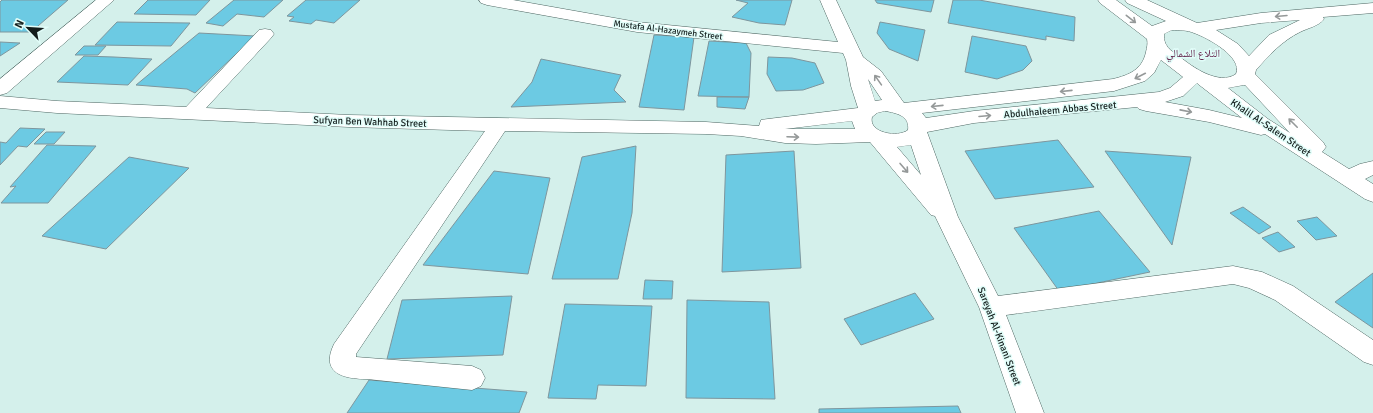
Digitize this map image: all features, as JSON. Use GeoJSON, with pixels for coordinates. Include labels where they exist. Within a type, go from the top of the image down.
{"type":"FeatureCollection","features":[{"type":"Feature","properties":{"kind":"street"},"geometry":{"type":"LineString","coordinates":[[0,89],[106,0]]}},
{"type":"Feature","properties":{"kind":"street","name":"Mustafa Al-Hazaymeh Street"},"geometry":{"type":"LineString","coordinates":[[487,0],[589,20],[853,55]]}},
{"type":"Feature","properties":{"kind":"street"},"geometry":{"type":"LineString","coordinates":[[828,0],[853,55],[865,111],[861,121],[864,128],[874,137],[890,141],[901,141],[911,138],[918,129],[917,120],[912,114],[900,108],[885,105],[865,111]]}},
{"type":"Feature","properties":{"kind":"street"},"geometry":{"type":"LineString","coordinates":[[1106,0],[1155,41]]}},
{"type":"Feature","properties":{"kind":"street"},"geometry":{"type":"LineString","coordinates":[[1133,0],[1193,27]]}},
{"type":"Feature","properties":{"kind":"street"},"geometry":{"type":"LineString","coordinates":[[1155,41],[1156,31],[1169,25],[1193,27],[1261,18],[1373,8]]}},
{"type":"Feature","properties":{"kind":"street"},"geometry":{"type":"LineString","coordinates":[[1199,78],[1217,82],[1234,82],[1241,79],[1246,71],[1275,39],[1294,28],[1334,12]]}},
{"type":"Feature","properties":{"kind":"street","name":"Khalil Al-Salem Street"},"geometry":{"type":"LineString","coordinates":[[1193,27],[1229,46],[1242,58],[1246,71],[1344,175]]}},
{"type":"Feature","properties":{"kind":"street"},"geometry":{"type":"LineString","coordinates":[[191,113],[264,34]]}},
{"type":"Feature","properties":{"kind":"street","name":"Khalil Al-Salem Street"},"geometry":{"type":"LineString","coordinates":[[1155,41],[1165,55],[1279,134],[1373,194]]}},
{"type":"Feature","properties":{"kind":"street","name":"Abdulhaleem Abbas Street"},"geometry":{"type":"LineString","coordinates":[[900,108],[1114,85],[1127,82],[1147,72],[1153,61],[1155,41]]}},
{"type":"Feature","properties":{"kind":"street"},"geometry":{"type":"LineString","coordinates":[[853,55],[870,69],[900,108]]}},
{"type":"Feature","properties":{"kind":"street","name":"Abdulhaleem Abbas Street"},"geometry":{"type":"LineString","coordinates":[[918,129],[974,117],[1133,102],[1168,97],[1182,90],[1199,78]]}},
{"type":"Feature","properties":{"kind":"street","name":"Sufyan Ben Wahhab Street"},"geometry":{"type":"LineString","coordinates":[[0,102],[57,107],[349,121],[741,130],[785,136],[874,137]]}},
{"type":"Feature","properties":{"kind":"street"},"geometry":{"type":"LineString","coordinates":[[1133,102],[1209,116],[1279,134]]}},
{"type":"Feature","properties":{"kind":"street","name":"Sufyan Ben Wahhab Street"},"geometry":{"type":"LineString","coordinates":[[741,130],[865,111]]}},
{"type":"Feature","properties":{"kind":"street"},"geometry":{"type":"LineString","coordinates":[[472,378],[367,368],[351,368],[342,362],[342,357],[343,352],[499,125]]}},
{"type":"Feature","properties":{"kind":"street","name":"Sareyah Al-Kinani Street"},"geometry":{"type":"LineString","coordinates":[[918,129],[947,217],[991,307],[1030,413]]}},
{"type":"Feature","properties":{"kind":"street","name":"Sareyah Al-Kinani Street"},"geometry":{"type":"LineString","coordinates":[[874,137],[947,217]]}},
{"type":"Feature","properties":{"kind":"street"},"geometry":{"type":"LineString","coordinates":[[1344,175],[1373,168]]}},
{"type":"Feature","properties":{"kind":"street"},"geometry":{"type":"LineString","coordinates":[[991,307],[1233,275],[1254,279],[1284,293],[1373,354]]}},
{"type":"Feature","properties":{"kind":"building"},"geometry":{"type":"Polygon","coordinates":[[[2,0],[68,0],[31,32],[0,32],[0,2],[2,0]]]}},
{"type":"Feature","properties":{"kind":"building"},"geometry":{"type":"Polygon","coordinates":[[[148,0],[210,0],[196,15],[134,14],[148,0]]]}},
{"type":"Feature","properties":{"kind":"building"},"geometry":{"type":"Polygon","coordinates":[[[234,0],[283,0],[264,17],[237,14],[223,26],[206,23],[234,0]]]}},
{"type":"Feature","properties":{"kind":"building"},"geometry":{"type":"Polygon","coordinates":[[[306,0],[360,0],[334,23],[316,20],[311,24],[289,21],[294,17],[287,16],[306,0]]]}},
{"type":"Feature","properties":{"kind":"building"},"geometry":{"type":"Polygon","coordinates":[[[736,0],[792,0],[785,25],[759,23],[732,17],[748,3],[736,0]]]}},
{"type":"Feature","properties":{"kind":"building"},"geometry":{"type":"Polygon","coordinates":[[[875,0],[934,0],[931,12],[877,3],[875,0]]]}},
{"type":"Feature","properties":{"kind":"building"},"geometry":{"type":"Polygon","coordinates":[[[953,0],[979,0],[1075,17],[1074,41],[1046,36],[1046,40],[948,23],[953,0]]]}},
{"type":"Feature","properties":{"kind":"building"},"geometry":{"type":"Polygon","coordinates":[[[117,22],[190,23],[171,46],[95,45],[117,22]]]}},
{"type":"Feature","properties":{"kind":"building"},"geometry":{"type":"Polygon","coordinates":[[[880,22],[925,30],[918,61],[889,49],[877,33],[880,22]]]}},
{"type":"Feature","properties":{"kind":"building"},"geometry":{"type":"Polygon","coordinates":[[[199,33],[255,36],[195,93],[187,89],[136,85],[199,33]]]}},
{"type":"Feature","properties":{"kind":"building"},"geometry":{"type":"Polygon","coordinates":[[[654,35],[694,37],[684,110],[639,107],[654,35]]]}},
{"type":"Feature","properties":{"kind":"building"},"geometry":{"type":"Polygon","coordinates":[[[972,36],[1026,46],[1032,61],[1023,70],[997,79],[965,72],[972,36]]]}},
{"type":"Feature","properties":{"kind":"building"},"geometry":{"type":"Polygon","coordinates":[[[709,41],[746,43],[751,53],[749,97],[698,96],[709,41]]]}},
{"type":"Feature","properties":{"kind":"building"},"geometry":{"type":"Polygon","coordinates":[[[0,42],[20,43],[0,56],[0,42]]]}},
{"type":"Feature","properties":{"kind":"building"},"geometry":{"type":"Polygon","coordinates":[[[84,46],[106,46],[98,55],[75,55],[84,46]]]}},
{"type":"Feature","properties":{"kind":"building"},"geometry":{"type":"Polygon","coordinates":[[[84,56],[152,59],[128,85],[57,82],[84,56]]]}},
{"type":"Feature","properties":{"kind":"building"},"geometry":{"type":"Polygon","coordinates":[[[768,57],[792,58],[815,63],[824,83],[803,90],[776,91],[767,74],[768,57]]]}},
{"type":"Feature","properties":{"kind":"building"},"geometry":{"type":"Polygon","coordinates":[[[541,59],[621,75],[614,90],[626,102],[511,107],[532,82],[541,59]]]}},
{"type":"Feature","properties":{"kind":"building"},"geometry":{"type":"Polygon","coordinates":[[[717,97],[749,97],[745,109],[717,107],[717,97]]]}},
{"type":"Feature","properties":{"kind":"building"},"geometry":{"type":"Polygon","coordinates":[[[20,128],[45,129],[27,147],[18,146],[0,165],[0,142],[6,143],[20,128]]]}},
{"type":"Feature","properties":{"kind":"building"},"geometry":{"type":"Polygon","coordinates":[[[46,132],[65,132],[54,144],[34,144],[46,132]]]}},
{"type":"Feature","properties":{"kind":"building"},"geometry":{"type":"Polygon","coordinates":[[[1058,140],[1094,187],[995,199],[965,151],[1058,140]]]}},
{"type":"Feature","properties":{"kind":"building"},"geometry":{"type":"Polygon","coordinates":[[[47,145],[96,146],[48,203],[1,203],[16,186],[10,187],[47,145]]]}},
{"type":"Feature","properties":{"kind":"building"},"geometry":{"type":"Polygon","coordinates":[[[636,146],[632,213],[618,279],[552,279],[582,157],[636,146]]]}},
{"type":"Feature","properties":{"kind":"building"},"geometry":{"type":"Polygon","coordinates":[[[794,151],[801,268],[722,272],[726,155],[794,151]]]}},
{"type":"Feature","properties":{"kind":"building"},"geometry":{"type":"Polygon","coordinates":[[[1105,151],[1191,157],[1172,245],[1105,151]]]}},
{"type":"Feature","properties":{"kind":"building"},"geometry":{"type":"Polygon","coordinates":[[[129,157],[189,168],[106,249],[42,236],[129,157]]]}},
{"type":"Feature","properties":{"kind":"building"},"geometry":{"type":"Polygon","coordinates":[[[494,171],[550,178],[528,274],[423,265],[494,171]]]}},
{"type":"Feature","properties":{"kind":"building"},"geometry":{"type":"Polygon","coordinates":[[[1243,207],[1271,227],[1259,234],[1230,213],[1243,207]]]}},
{"type":"Feature","properties":{"kind":"building"},"geometry":{"type":"Polygon","coordinates":[[[1099,211],[1150,272],[1059,291],[1014,228],[1099,211]]]}},
{"type":"Feature","properties":{"kind":"building"},"geometry":{"type":"Polygon","coordinates":[[[1317,217],[1337,236],[1316,240],[1297,221],[1317,217]]]}},
{"type":"Feature","properties":{"kind":"building"},"geometry":{"type":"Polygon","coordinates":[[[1278,232],[1295,247],[1279,252],[1262,238],[1278,232]]]}},
{"type":"Feature","properties":{"kind":"building"},"geometry":{"type":"Polygon","coordinates":[[[1373,273],[1373,328],[1335,302],[1373,273]]]}},
{"type":"Feature","properties":{"kind":"building"},"geometry":{"type":"Polygon","coordinates":[[[645,280],[673,281],[672,299],[643,299],[645,280]]]}},
{"type":"Feature","properties":{"kind":"building"},"geometry":{"type":"Polygon","coordinates":[[[915,293],[934,319],[861,345],[844,319],[915,293]]]}},
{"type":"Feature","properties":{"kind":"building"},"geometry":{"type":"Polygon","coordinates":[[[512,296],[503,355],[387,359],[402,300],[512,296]]]}},
{"type":"Feature","properties":{"kind":"building"},"geometry":{"type":"Polygon","coordinates":[[[687,300],[769,302],[775,399],[686,398],[687,300]]]}},
{"type":"Feature","properties":{"kind":"building"},"geometry":{"type":"Polygon","coordinates":[[[565,304],[652,306],[646,386],[598,385],[596,399],[548,398],[565,304]]]}},
{"type":"Feature","properties":{"kind":"building"},"geometry":{"type":"Polygon","coordinates":[[[369,380],[527,392],[519,413],[347,413],[369,380]]]}},
{"type":"Feature","properties":{"kind":"building"},"geometry":{"type":"Polygon","coordinates":[[[958,406],[961,413],[819,413],[819,409],[958,406]]]}},
{"type":"Feature","properties":{"kind":"district","name":"التلاع الشمالي"},"geometry":{"type":"Point","coordinates":[1193,53]}}]}
